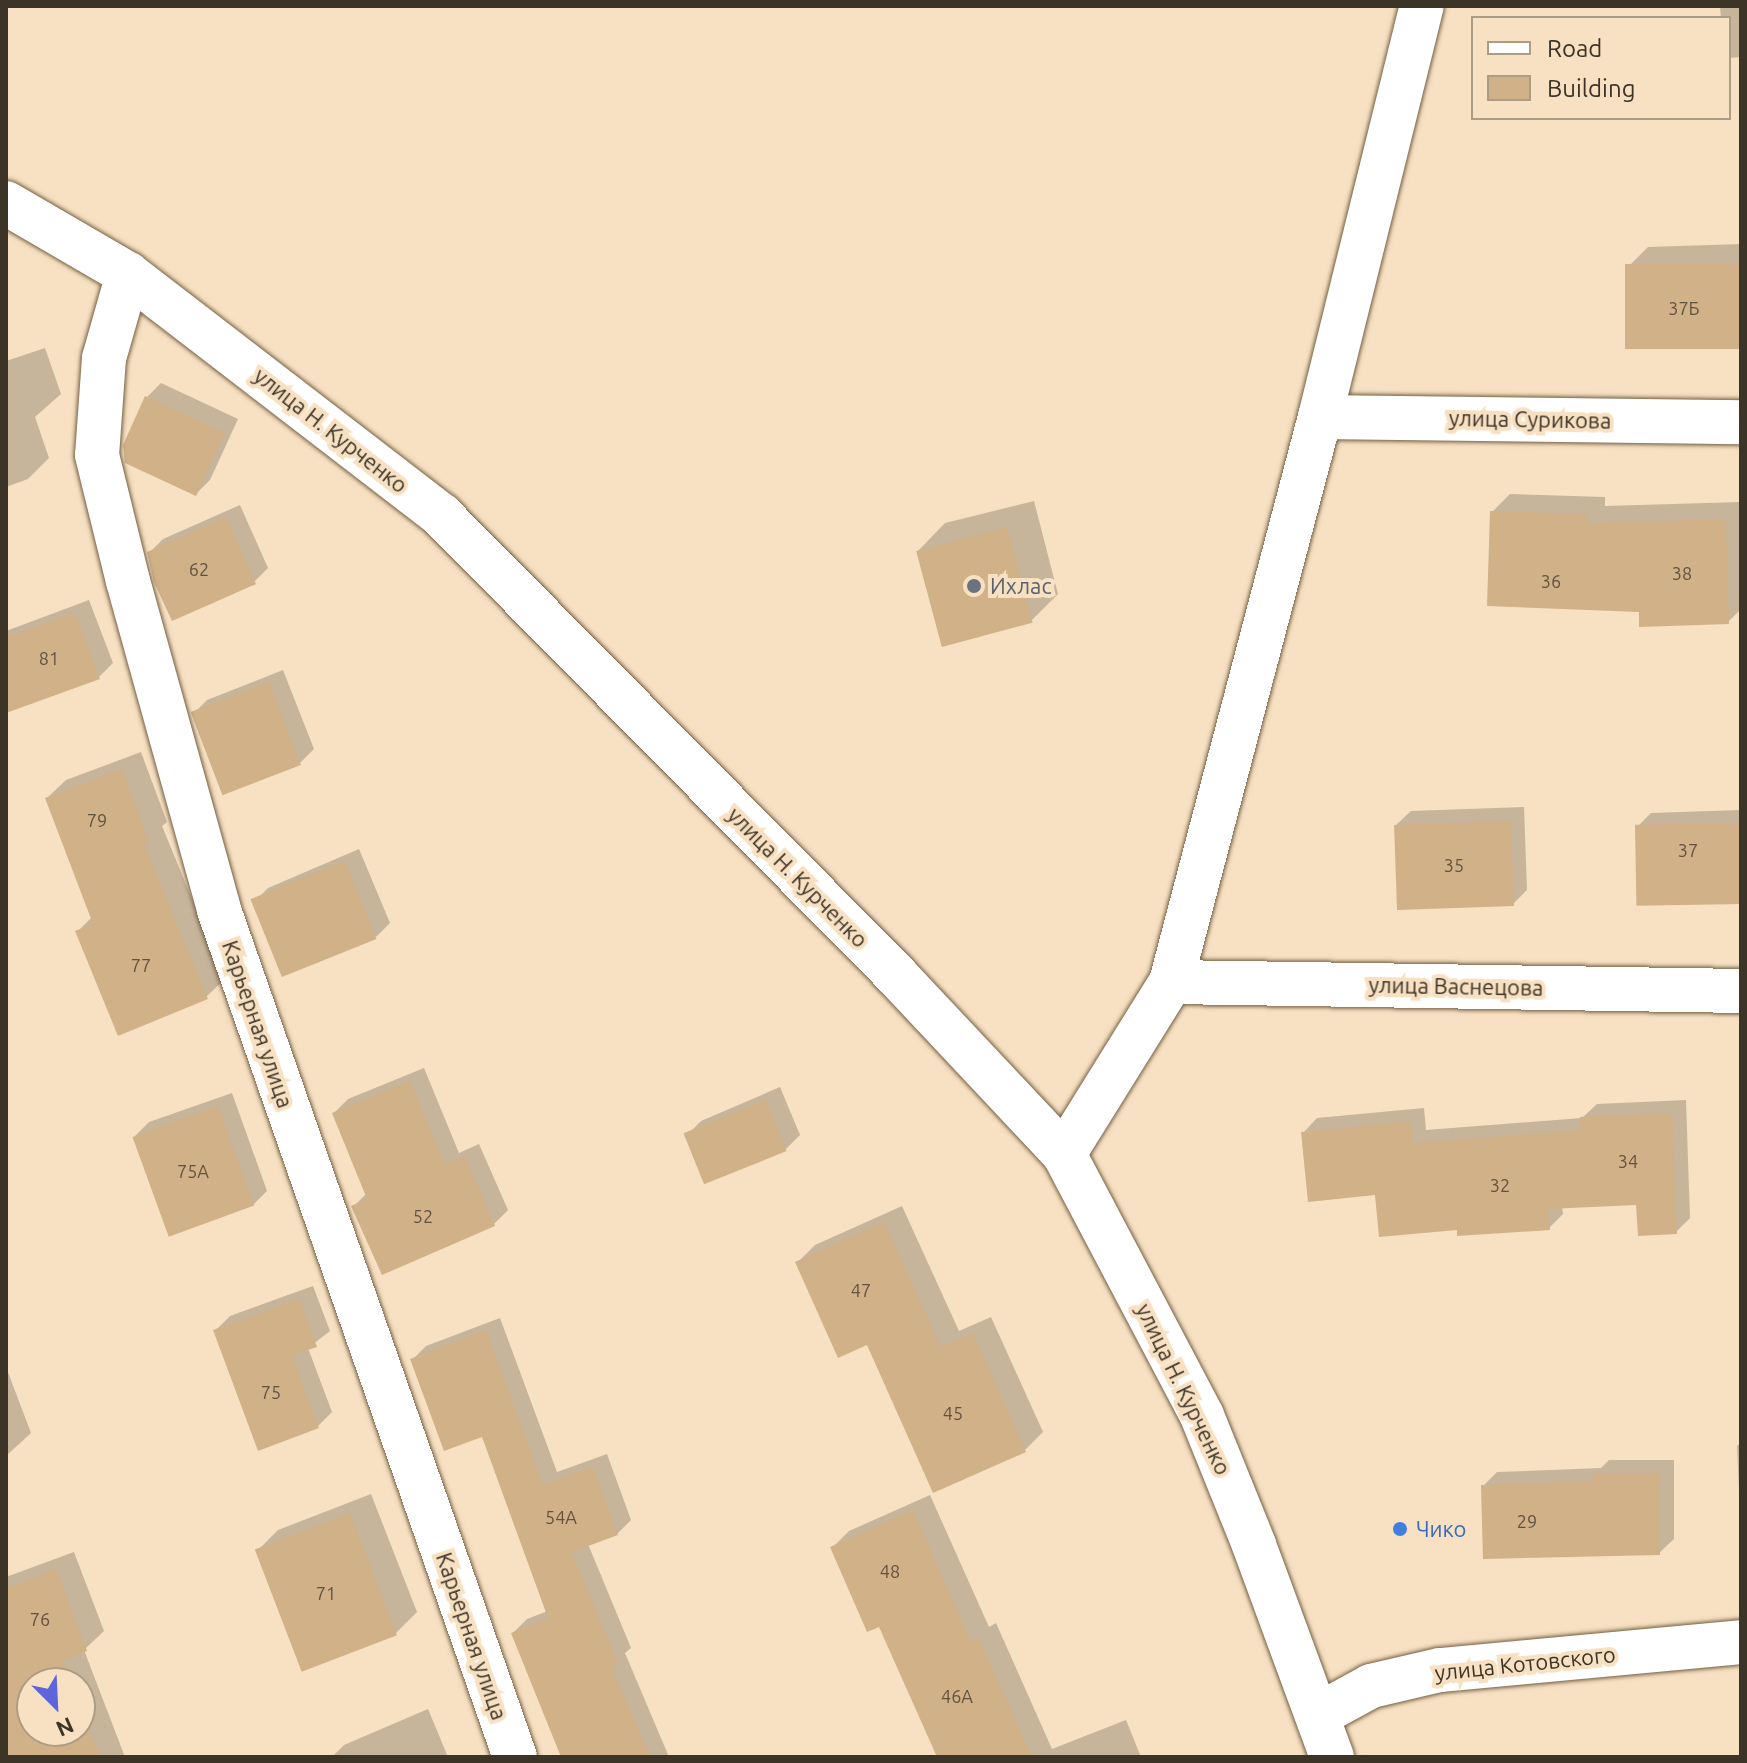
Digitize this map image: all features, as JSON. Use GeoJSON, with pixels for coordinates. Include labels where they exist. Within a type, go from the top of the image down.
{"type":"FeatureCollection","features":[{"type":"Feature","properties":{"kind":"street"},"geometry":{"type":"LineString","coordinates":[[1064,1154],[1171,982],[1320,417],[1422,6]]}},
{"type":"Feature","properties":{"kind":"street","name":"улица Н. Курченко"},"geometry":{"type":"LineString","coordinates":[[6,203],[128,274],[441,515],[885,964],[1064,1154],[1202,1416],[1332,1757]]}},
{"type":"Feature","properties":{"kind":"street","name":"Карьерная улица"},"geometry":{"type":"LineString","coordinates":[[128,274],[104,358],[97,455],[125,567],[219,910],[515,1757]]}},
{"type":"Feature","properties":{"kind":"street","name":"улица Сурикова"},"geometry":{"type":"LineString","coordinates":[[1320,417],[1741,422]]}},
{"type":"Feature","properties":{"kind":"street","name":"улица Васнецова"},"geometry":{"type":"LineString","coordinates":[[1171,982],[1741,991]]}},
{"type":"Feature","properties":{"kind":"street","name":"улица Котовского"},"geometry":{"type":"LineString","coordinates":[[1318,1715],[1371,1686],[1440,1670],[1741,1642]]}},
{"type":"Feature","properties":{"kind":"building"},"geometry":{"type":"Polygon","coordinates":[[[1625,264],[1741,264],[1741,349],[1625,349],[1625,264]]]}},
{"type":"Feature","properties":{"kind":"building"},"geometry":{"type":"Polygon","coordinates":[[[145,396],[225,433],[196,496],[125,463],[123,445],[145,396]]]}},
{"type":"Feature","properties":{"kind":"building"},"geometry":{"type":"Polygon","coordinates":[[[1490,511],[1588,514],[1588,523],[1726,519],[1729,624],[1639,627],[1639,612],[1487,606],[1490,511]]]}},
{"type":"Feature","properties":{"kind":"building"},"geometry":{"type":"Polygon","coordinates":[[[226,517],[256,584],[172,621],[154,582],[147,552],[226,517]]]}},
{"type":"Feature","properties":{"kind":"building","name":"Ихлас"},"geometry":{"type":"Polygon","coordinates":[[[1007,527],[1033,623],[942,647],[916,551],[1007,527]]]}},
{"type":"Feature","properties":{"kind":"building"},"geometry":{"type":"Polygon","coordinates":[[[75,612],[100,679],[6,713],[6,638],[75,612]]]}},
{"type":"Feature","properties":{"kind":"building"},"geometry":{"type":"Polygon","coordinates":[[[269,682],[301,765],[222,795],[191,712],[269,682]]]}},
{"type":"Feature","properties":{"kind":"building"},"geometry":{"type":"Polygon","coordinates":[[[122,769],[149,842],[144,844],[208,999],[118,1036],[75,931],[93,924],[45,798],[122,769]]]}},
{"type":"Feature","properties":{"kind":"building"},"geometry":{"type":"Polygon","coordinates":[[[1511,821],[1514,906],[1397,910],[1394,825],[1511,821]]]}},
{"type":"Feature","properties":{"kind":"building"},"geometry":{"type":"Polygon","coordinates":[[[1740,823],[1741,904],[1636,906],[1635,825],[1740,823]]]}},
{"type":"Feature","properties":{"kind":"building"},"geometry":{"type":"Polygon","coordinates":[[[345,861],[376,939],[282,977],[250,899],[345,861]]]}},
{"type":"Feature","properties":{"kind":"building"},"geometry":{"type":"Polygon","coordinates":[[[410,1081],[445,1165],[465,1156],[495,1226],[382,1275],[351,1206],[367,1199],[332,1113],[410,1081]]]}},
{"type":"Feature","properties":{"kind":"building"},"geometry":{"type":"Polygon","coordinates":[[[766,1100],[787,1151],[704,1184],[683,1133],[766,1100]]]}},
{"type":"Feature","properties":{"kind":"building"},"geometry":{"type":"Polygon","coordinates":[[[218,1106],[254,1206],[169,1237],[132,1137],[218,1106]]]}},
{"type":"Feature","properties":{"kind":"building"},"geometry":{"type":"Polygon","coordinates":[[[1672,1113],[1677,1234],[1638,1236],[1636,1205],[1548,1209],[1550,1230],[1457,1236],[1457,1230],[1379,1237],[1375,1195],[1308,1202],[1301,1132],[1410,1121],[1413,1143],[1581,1130],[1580,1117],[1672,1113]]]}},
{"type":"Feature","properties":{"kind":"building"},"geometry":{"type":"Polygon","coordinates":[[[884,1222],[941,1347],[973,1333],[1026,1452],[933,1493],[867,1345],[838,1358],[795,1262],[884,1222]]]}},
{"type":"Feature","properties":{"kind":"building"},"geometry":{"type":"Polygon","coordinates":[[[299,1299],[317,1347],[292,1355],[319,1428],[258,1451],[213,1330],[299,1299]]]}},
{"type":"Feature","properties":{"kind":"building"},"geometry":{"type":"Polygon","coordinates":[[[486,1330],[543,1485],[593,1467],[618,1535],[572,1552],[618,1664],[611,1666],[650,1757],[561,1757],[511,1633],[548,1618],[482,1437],[444,1451],[410,1359],[486,1330]]]}},
{"type":"Feature","properties":{"kind":"building"},"geometry":{"type":"Polygon","coordinates":[[[1660,1473],[1660,1555],[1483,1559],[1481,1485],[1593,1481],[1593,1474],[1660,1473]]]}},
{"type":"Feature","properties":{"kind":"building"},"geometry":{"type":"Polygon","coordinates":[[[913,1510],[971,1642],[979,1639],[1032,1757],[937,1757],[879,1627],[867,1632],[830,1547],[913,1510]]]}},
{"type":"Feature","properties":{"kind":"building"},"geometry":{"type":"Polygon","coordinates":[[[350,1513],[397,1635],[302,1672],[255,1550],[350,1513]]]}},
{"type":"Feature","properties":{"kind":"building"},"geometry":{"type":"Polygon","coordinates":[[[56,1569],[87,1651],[63,1661],[65,1667],[16,1667],[16,1747],[96,1747],[100,1757],[6,1757],[6,1588],[56,1569]]]}},
{"type":"Feature","properties":{"kind":"place","name":"Ихлас"},"geometry":{"type":"Point","coordinates":[974,586]}},
{"type":"Feature","properties":{"kind":"place","name":"Чико"},"geometry":{"type":"Point","coordinates":[1400,1529]}}]}
